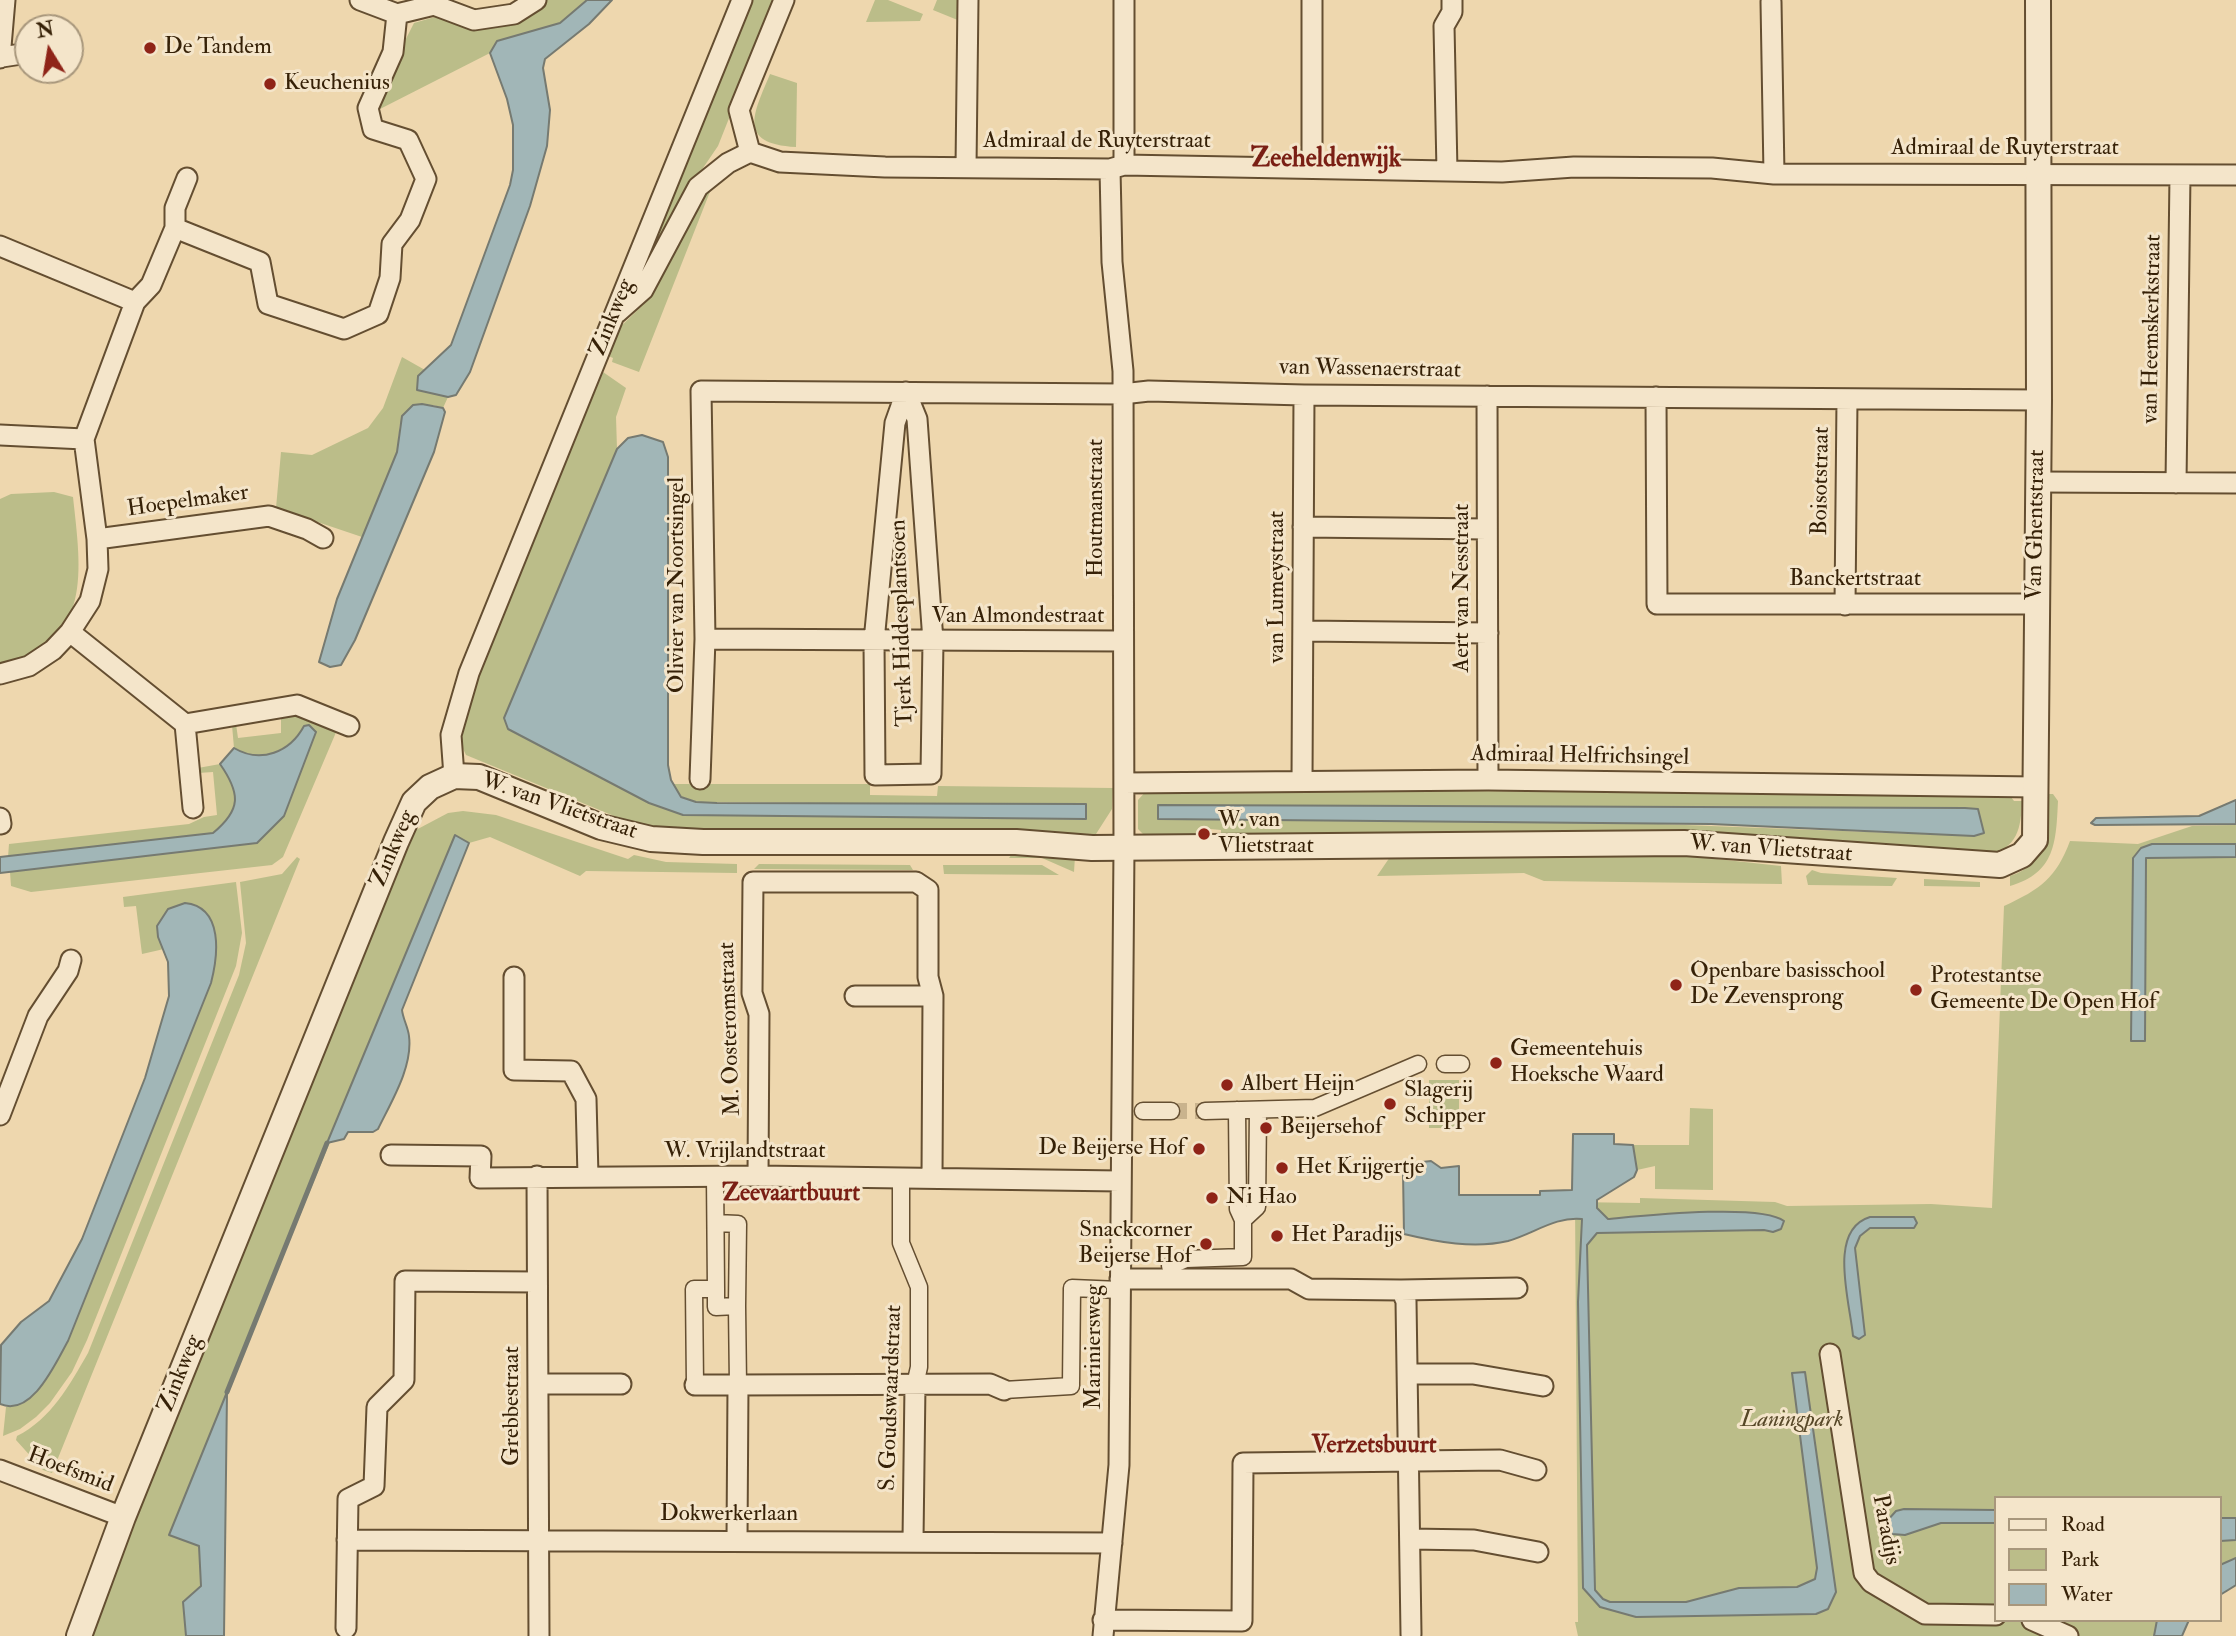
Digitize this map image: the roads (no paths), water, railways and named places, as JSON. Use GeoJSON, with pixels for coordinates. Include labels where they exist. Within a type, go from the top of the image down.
{"type":"FeatureCollection","features":[{"type":"Feature","properties":{"kind":"street"},"geometry":{"type":"LineString","coordinates":[[1,58],[5,0]]}},
{"type":"Feature","properties":{"kind":"street"},"geometry":{"type":"LineString","coordinates":[[360,0],[397,14],[434,5],[474,20],[514,14],[536,0]]}},
{"type":"Feature","properties":{"kind":"street","name":"Zinkweg"},"geometry":{"type":"LineString","coordinates":[[79,1636],[123,1517],[396,842],[414,802],[430,787],[454,776],[451,735],[469,673],[742,0]]}},
{"type":"Feature","properties":{"kind":"street"},"geometry":{"type":"LineString","coordinates":[[614,316],[643,290],[698,187],[728,163],[750,152],[740,110],[784,0]]}},
{"type":"Feature","properties":{"kind":"street"},"geometry":{"type":"LineString","coordinates":[[966,167],[968,0]]}},
{"type":"Feature","properties":{"kind":"street","name":"Houtmanstraat"},"geometry":{"type":"LineString","coordinates":[[1124,848],[1123,371],[1112,262],[1125,0]]}},
{"type":"Feature","properties":{"kind":"street"},"geometry":{"type":"LineString","coordinates":[[1312,0],[1312,168]]}},
{"type":"Feature","properties":{"kind":"street"},"geometry":{"type":"LineString","coordinates":[[1447,171],[1444,26],[1452,12],[1452,0]]}},
{"type":"Feature","properties":{"kind":"street","name":"Van Ghentstraat"},"geometry":{"type":"LineString","coordinates":[[2007,864],[2022,855],[2035,840],[2039,400],[2038,0]]}},
{"type":"Feature","properties":{"kind":"street"},"geometry":{"type":"LineString","coordinates":[[1771,2],[1774,174]]}},
{"type":"Feature","properties":{"kind":"street"},"geometry":{"type":"LineString","coordinates":[[175,228],[260,262],[268,304],[344,329],[378,314],[390,278],[392,244],[410,220],[426,179],[408,140],[373,129],[368,108],[393,52],[397,14]]}},
{"type":"Feature","properties":{"kind":"street","name":"Admiraal de Ruyterstraat"},"geometry":{"type":"LineString","coordinates":[[750,152],[780,162],[966,167],[1312,168],[1502,172],[1602,167],[1712,168],[1774,174],[2236,175]]}},
{"type":"Feature","properties":{"kind":"street","name":"van Heemskerkstraat"},"geometry":{"type":"LineString","coordinates":[[2176,483],[2180,175]]}},
{"type":"Feature","properties":{"kind":"street"},"geometry":{"type":"LineString","coordinates":[[0,674],[29,666],[53,650],[70,632],[90,601],[98,569],[97,539],[84,439],[135,302],[151,285],[175,228],[175,208],[187,178]]}},
{"type":"Feature","properties":{"kind":"street"},"geometry":{"type":"LineString","coordinates":[[0,246],[135,302]]}},
{"type":"Feature","properties":{"kind":"street","name":"van Wassenaerstraat"},"geometry":{"type":"LineString","coordinates":[[701,391],[1122,394],[1149,391],[1304,395],[2039,400]]}},
{"type":"Feature","properties":{"kind":"street","name":"Olivier van Noortsingel"},"geometry":{"type":"LineString","coordinates":[[700,779],[705,639],[701,391]]}},
{"type":"Feature","properties":{"kind":"street","name":"Tjerk Hiddesplantsoen"},"geometry":{"type":"LineString","coordinates":[[906,392],[917,419],[933,641],[931,774],[875,775],[874,641],[895,423],[906,392]]}},
{"type":"Feature","properties":{"kind":"street","name":"van Lumeystraat"},"geometry":{"type":"LineString","coordinates":[[1302,780],[1304,395]]}},
{"type":"Feature","properties":{"kind":"street","name":"Aert van Nesstraat"},"geometry":{"type":"LineString","coordinates":[[1487,396],[1488,780]]}},
{"type":"Feature","properties":{"kind":"street","name":"Banckertstraat"},"geometry":{"type":"LineString","coordinates":[[1656,397],[1657,604],[2036,604]]}},
{"type":"Feature","properties":{"kind":"street","name":"Boisotstraat"},"geometry":{"type":"LineString","coordinates":[[1845,605],[1847,398]]}},
{"type":"Feature","properties":{"kind":"street"},"geometry":{"type":"LineString","coordinates":[[0,435],[84,439]]}},
{"type":"Feature","properties":{"kind":"street"},"geometry":{"type":"LineString","coordinates":[[2038,482],[2236,483]]}},
{"type":"Feature","properties":{"kind":"street","name":"Hoepelmaker"},"geometry":{"type":"LineString","coordinates":[[97,539],[269,516],[307,529],[323,538]]}},
{"type":"Feature","properties":{"kind":"street"},"geometry":{"type":"LineString","coordinates":[[1303,527],[1487,529]]}},
{"type":"Feature","properties":{"kind":"street"},"geometry":{"type":"LineString","coordinates":[[1303,631],[1488,633]]}},
{"type":"Feature","properties":{"kind":"street"},"geometry":{"type":"LineString","coordinates":[[70,632],[185,724],[193,808]]}},
{"type":"Feature","properties":{"kind":"street","name":"Van Almondestraat"},"geometry":{"type":"LineString","coordinates":[[705,639],[1122,641]]}},
{"type":"Feature","properties":{"kind":"street"},"geometry":{"type":"LineString","coordinates":[[185,724],[297,705],[349,726]]}},
{"type":"Feature","properties":{"kind":"street","name":"W. van Vlietstraat"},"geometry":{"type":"LineString","coordinates":[[454,776],[478,777],[601,827],[651,839],[703,842],[1016,842],[1124,848],[1684,843],[2007,864]]}},
{"type":"Feature","properties":{"kind":"street","name":"Admiraal Helfrichsingel"},"geometry":{"type":"LineString","coordinates":[[1124,783],[1488,780],[2036,787]]}},
{"type":"Feature","properties":{"kind":"street"},"geometry":{"type":"LineString","coordinates":[[0,818],[1,824]]}},
{"type":"Feature","properties":{"kind":"street","name":"Mariniersweg"},"geometry":{"type":"LineString","coordinates":[[1103,1628],[1119,1465],[1124,848]]}},
{"type":"Feature","properties":{"kind":"street","name":"M. Oosteromstraat"},"geometry":{"type":"LineString","coordinates":[[758,1176],[759,1014],[752,993],[753,882],[916,882],[928,890],[928,977],[933,996]]}},
{"type":"Feature","properties":{"kind":"street"},"geometry":{"type":"LineString","coordinates":[[0,1115],[38,1016],[68,971],[71,960]]}},
{"type":"Feature","properties":{"kind":"street"},"geometry":{"type":"LineString","coordinates":[[514,977],[514,1070],[570,1071],[586,1099],[589,1176]]}},
{"type":"Feature","properties":{"kind":"street"},"geometry":{"type":"LineString","coordinates":[[855,996],[933,996],[932,1177]]}},
{"type":"Feature","properties":{"kind":"street"},"geometry":{"type":"LineString","coordinates":[[1205,1111],[1315,1108],[1418,1064]]}},
{"type":"Feature","properties":{"kind":"street"},"geometry":{"type":"LineString","coordinates":[[1445,1064],[1461,1064]]}},
{"type":"Feature","properties":{"kind":"street"},"geometry":{"type":"LineString","coordinates":[[1243,1220],[1257,1207],[1258,1110]]}},
{"type":"Feature","properties":{"kind":"street"},"geometry":{"type":"LineString","coordinates":[[1143,1111],[1171,1111]]}},
{"type":"Feature","properties":{"kind":"street"},"geometry":{"type":"LineString","coordinates":[[1170,1266],[1186,1259],[1243,1257],[1243,1220],[1238,1209],[1237,1111]]}},
{"type":"Feature","properties":{"kind":"street","name":"W. Vrijlandtstraat"},"geometry":{"type":"LineString","coordinates":[[391,1155],[481,1156],[481,1178],[758,1176],[1120,1181]]}},
{"type":"Feature","properties":{"kind":"street","name":"Grebbestraat"},"geometry":{"type":"LineString","coordinates":[[537,1176],[539,1636]]}},
{"type":"Feature","properties":{"kind":"street"},"geometry":{"type":"LineString","coordinates":[[715,1176],[716,1307],[737,1306]]}},
{"type":"Feature","properties":{"kind":"street","name":"S. Goudswaardstraat"},"geometry":{"type":"LineString","coordinates":[[901,1178],[901,1243],[919,1287],[913,1540]]}},
{"type":"Feature","properties":{"kind":"street"},"geometry":{"type":"LineString","coordinates":[[716,1223],[738,1224],[737,1540]]}},
{"type":"Feature","properties":{"kind":"street"},"geometry":{"type":"LineString","coordinates":[[716,1289],[694,1289],[695,1385],[990,1384],[1004,1390],[1071,1386],[1072,1288],[1291,1279],[1309,1289],[1517,1288]]}},
{"type":"Feature","properties":{"kind":"street"},"geometry":{"type":"LineString","coordinates":[[346,1628],[348,1500],[374,1486],[377,1407],[404,1380],[405,1281],[536,1282]]}},
{"type":"Feature","properties":{"kind":"street"},"geometry":{"type":"LineString","coordinates":[[1401,1290],[1406,1301],[1411,1634]]}},
{"type":"Feature","properties":{"kind":"street","name":"Paradijs"},"geometry":{"type":"LineString","coordinates":[[1830,1354],[1864,1573],[1871,1582],[1925,1614],[1994,1615]]}},
{"type":"Feature","properties":{"kind":"street"},"geometry":{"type":"LineString","coordinates":[[1408,1374],[1473,1374],[1543,1386]]}},
{"type":"Feature","properties":{"kind":"street"},"geometry":{"type":"LineString","coordinates":[[537,1384],[621,1384]]}},
{"type":"Feature","properties":{"kind":"street"},"geometry":{"type":"LineString","coordinates":[[1103,1628],[1242,1622],[1243,1463],[1500,1460],[1536,1470]]}},
{"type":"Feature","properties":{"kind":"street","name":"Hoefsmid"},"geometry":{"type":"LineString","coordinates":[[0,1470],[123,1517]]}},
{"type":"Feature","properties":{"kind":"street"},"geometry":{"type":"LineString","coordinates":[[1410,1539],[1474,1540],[1538,1552]]}},
{"type":"Feature","properties":{"kind":"street","name":"Dokwerkerlaan"},"geometry":{"type":"LineString","coordinates":[[347,1540],[913,1540],[1112,1543]]}},
{"type":"Feature","properties":{"kind":"street"},"geometry":{"type":"LineString","coordinates":[[2036,1622],[2068,1636]]}},
{"type":"Feature","properties":{"kind":"water"},"geometry":{"type":"Polygon","coordinates":[[[587,0],[612,0],[589,24],[545,59],[543,68],[550,110],[547,146],[530,206],[470,372],[456,395],[448,397],[417,390],[418,376],[451,345],[510,185],[513,170],[513,125],[507,99],[490,53],[497,41],[560,23],[587,0]]]}},
{"type":"Feature","properties":{"kind":"water"},"geometry":{"type":"Polygon","coordinates":[[[413,405],[443,408],[445,412],[434,452],[355,640],[341,665],[330,667],[319,662],[337,599],[397,452],[402,416],[413,405]]]}},
{"type":"Feature","properties":{"kind":"water"},"geometry":{"type":"Polygon","coordinates":[[[642,435],[663,442],[668,457],[668,765],[671,780],[681,797],[696,802],[717,803],[1086,804],[1086,819],[683,815],[649,803],[508,729],[504,718],[617,449],[628,438],[642,435]]]}},
{"type":"Feature","properties":{"kind":"water"},"geometry":{"type":"Polygon","coordinates":[[[309,725],[316,732],[284,816],[257,843],[0,873],[0,857],[213,833],[229,817],[235,801],[232,784],[220,764],[234,748],[254,755],[274,753],[291,743],[304,726],[309,725]]]}},
{"type":"Feature","properties":{"kind":"water"},"geometry":{"type":"Polygon","coordinates":[[[2236,800],[2236,824],[2091,823],[2096,818],[2199,816],[2236,800]]]}},
{"type":"Feature","properties":{"kind":"water"},"geometry":{"type":"Polygon","coordinates":[[[1158,805],[1965,808],[1978,809],[1984,833],[1974,836],[1711,824],[1158,819],[1158,805]]]}},
{"type":"Feature","properties":{"kind":"water"},"geometry":{"type":"Polygon","coordinates":[[[455,835],[469,843],[402,1010],[409,1048],[400,1084],[378,1129],[373,1132],[348,1132],[344,1139],[327,1143],[455,835]]]}},
{"type":"Feature","properties":{"kind":"water"},"geometry":{"type":"Polygon","coordinates":[[[2152,844],[2236,844],[2236,857],[2146,858],[2145,1041],[2131,1041],[2133,858],[2141,848],[2152,844]]]}},
{"type":"Feature","properties":{"kind":"water"},"geometry":{"type":"Polygon","coordinates":[[[185,903],[198,906],[212,923],[216,947],[211,983],[68,1341],[50,1374],[32,1396],[12,1406],[0,1404],[1,1345],[21,1322],[49,1301],[82,1239],[145,1078],[169,996],[168,962],[158,937],[157,926],[168,909],[185,903]]]}},
{"type":"Feature","properties":{"kind":"water"},"geometry":{"type":"Polygon","coordinates":[[[1573,1134],[1614,1134],[1614,1144],[1633,1145],[1637,1170],[1634,1177],[1597,1200],[1597,1208],[1608,1219],[1727,1212],[1771,1216],[1784,1221],[1781,1229],[1773,1232],[1597,1233],[1587,1245],[1595,1590],[1610,1602],[1686,1602],[1739,1588],[1797,1587],[1815,1579],[1817,1568],[1792,1373],[1805,1372],[1836,1592],[1828,1609],[1816,1614],[1636,1617],[1600,1607],[1583,1588],[1578,1302],[1582,1219],[1563,1220],[1517,1238],[1495,1243],[1456,1243],[1404,1234],[1403,1172],[1413,1163],[1431,1161],[1441,1168],[1459,1166],[1459,1195],[1540,1195],[1540,1191],[1572,1190],[1573,1134]]]}},
{"type":"Feature","properties":{"kind":"water"},"geometry":{"type":"Polygon","coordinates":[[[1870,1217],[1914,1217],[1917,1223],[1914,1228],[1870,1228],[1860,1236],[1855,1248],[1865,1335],[1859,1339],[1853,1336],[1844,1269],[1845,1251],[1849,1236],[1857,1224],[1870,1217]]]}},
{"type":"Feature","properties":{"kind":"water"},"geometry":{"type":"Polygon","coordinates":[[[227,1392],[224,1636],[186,1636],[183,1602],[201,1586],[199,1546],[169,1535],[227,1392]]]}},
{"type":"Feature","properties":{"kind":"water"},"geometry":{"type":"Polygon","coordinates":[[[1994,1510],[1994,1523],[1941,1523],[1905,1535],[1892,1534],[1887,1521],[1896,1511],[1994,1510]]]}},
{"type":"Feature","properties":{"kind":"water"},"geometry":{"type":"Polygon","coordinates":[[[2222,1518],[2236,1518],[2236,1540],[2222,1541],[2222,1518]]]}},
{"type":"Feature","properties":{"kind":"water"},"geometry":{"type":"Polygon","coordinates":[[[2236,1558],[2236,1585],[2222,1594],[2222,1564],[2236,1558]]]}},
{"type":"Feature","properties":{"kind":"water"},"geometry":{"type":"Polygon","coordinates":[[[2157,1622],[2188,1622],[2182,1636],[2154,1636],[2157,1622]]]}},
{"type":"Feature","properties":{"kind":"waterway"},"geometry":{"type":"LineString","coordinates":[[227,1392],[327,1143]]}},
{"type":"Feature","properties":{"kind":"tunnel"},"geometry":{"type":"LineString","coordinates":[[1171,1111],[1205,1111]]}},
{"type":"Feature","properties":{"kind":"place","name":"De Tandem"},"geometry":{"type":"Point","coordinates":[150,48]}},
{"type":"Feature","properties":{"kind":"place","name":"Keuchenius"},"geometry":{"type":"Point","coordinates":[270,84]}},
{"type":"Feature","properties":{"kind":"place","name":"W. van Vlietstraat"},"geometry":{"type":"Point","coordinates":[1204,834]}},
{"type":"Feature","properties":{"kind":"place","name":"Openbare basisschool De Zevensprong"},"geometry":{"type":"Point","coordinates":[1676,985]}},
{"type":"Feature","properties":{"kind":"place","name":"Protestantse Gemeente De Open Hof"},"geometry":{"type":"Point","coordinates":[1916,990]}},
{"type":"Feature","properties":{"kind":"place","name":"Gemeentehuis Hoeksche Waard"},"geometry":{"type":"Point","coordinates":[1496,1063]}},
{"type":"Feature","properties":{"kind":"place","name":"Albert Heijn"},"geometry":{"type":"Point","coordinates":[1227,1085]}},
{"type":"Feature","properties":{"kind":"place","name":"Slagerij Schipper"},"geometry":{"type":"Point","coordinates":[1390,1104]}},
{"type":"Feature","properties":{"kind":"place","name":"Beijersehof"},"geometry":{"type":"Point","coordinates":[1266,1128]}},
{"type":"Feature","properties":{"kind":"place","name":"De Beijerse Hof"},"geometry":{"type":"Point","coordinates":[1199,1149]}},
{"type":"Feature","properties":{"kind":"place","name":"Het Krijgertje"},"geometry":{"type":"Point","coordinates":[1282,1168]}},
{"type":"Feature","properties":{"kind":"place","name":"Ni Hao"},"geometry":{"type":"Point","coordinates":[1212,1198]}},
{"type":"Feature","properties":{"kind":"place","name":"Het Paradijs"},"geometry":{"type":"Point","coordinates":[1277,1236]}},
{"type":"Feature","properties":{"kind":"place","name":"Snackcorner Beijerse Hof"},"geometry":{"type":"Point","coordinates":[1206,1244]}},
{"type":"Feature","properties":{"kind":"district","name":"Zeeheldenwijk"},"geometry":{"type":"Point","coordinates":[1326,160]}},
{"type":"Feature","properties":{"kind":"district","name":"Zeevaartbuurt"},"geometry":{"type":"Point","coordinates":[791,1195]}},
{"type":"Feature","properties":{"kind":"district","name":"Verzetsbuurt"},"geometry":{"type":"Point","coordinates":[1374,1447]}},
{"type":"Feature","properties":{"kind":"park label","name":"Laningpark"},"geometry":{"type":"Point","coordinates":[1792,1421]}}]}
